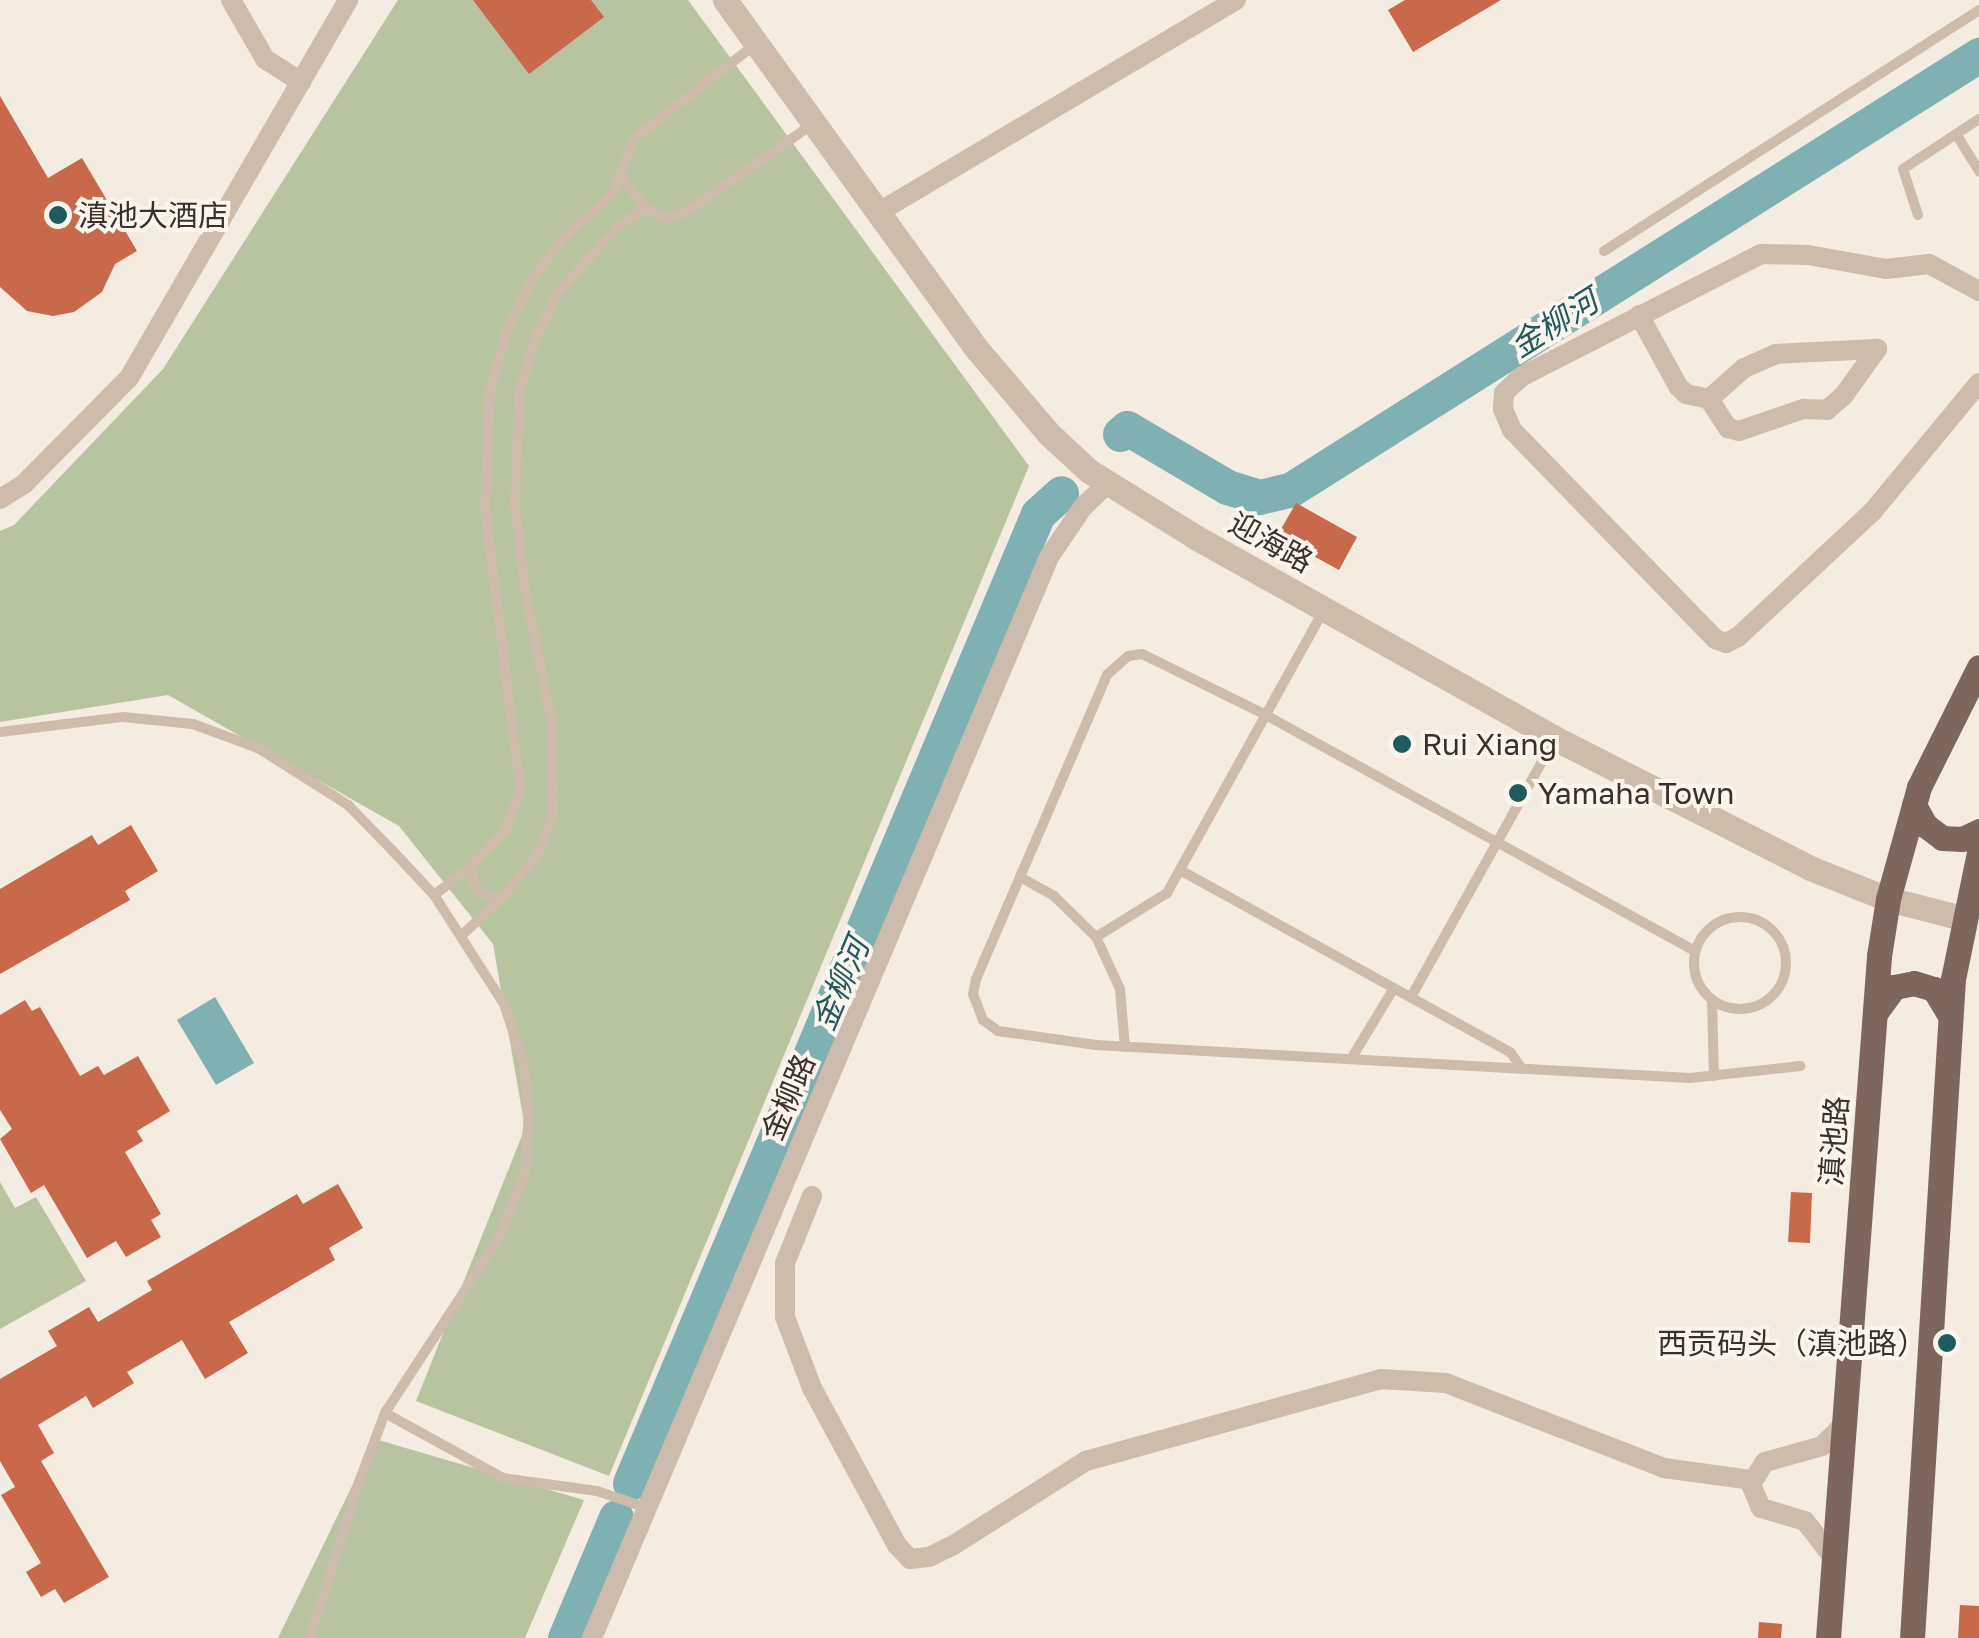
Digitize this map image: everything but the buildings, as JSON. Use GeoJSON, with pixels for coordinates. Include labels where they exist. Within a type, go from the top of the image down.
{"type":"FeatureCollection","features":[{"type":"Feature","properties":{"kind":"main road","name":"滇池路"},"geometry":{"type":"LineString","coordinates":[[1828,1638],[1875,1012],[1888,900],[1914,805],[1979,667]]}},
{"type":"Feature","properties":{"kind":"main road"},"geometry":{"type":"LineString","coordinates":[[1914,805],[1925,825],[1942,838],[1962,839],[1979,831]]}},
{"type":"Feature","properties":{"kind":"main road"},"geometry":{"type":"LineString","coordinates":[[1912,1638],[1950,1016],[1970,921],[1979,852]]}},
{"type":"Feature","properties":{"kind":"main road"},"geometry":{"type":"LineString","coordinates":[[1875,1012],[1894,987],[1914,982],[1934,989],[1950,1016]]}},
{"type":"Feature","properties":{"kind":"street"},"geometry":{"type":"LineString","coordinates":[[231,0],[265,59],[302,82]]}},
{"type":"Feature","properties":{"kind":"street"},"geometry":{"type":"LineString","coordinates":[[0,499],[24,484],[129,378],[348,0]]}},
{"type":"Feature","properties":{"kind":"street","name":"迎海路"},"geometry":{"type":"LineString","coordinates":[[726,0],[976,348],[1049,434],[1108,483],[1555,738],[1810,868],[1888,900],[1970,921]]}},
{"type":"Feature","properties":{"kind":"street"},"geometry":{"type":"LineString","coordinates":[[879,212],[1236,0]]}},
{"type":"Feature","properties":{"kind":"street"},"geometry":{"type":"LineString","coordinates":[[1979,290],[1929,264],[1886,269],[1808,255],[1762,254],[1522,377],[1504,393],[1503,409],[1512,430],[1715,640],[1726,643],[1738,638],[1872,511],[1979,383]]}},
{"type":"Feature","properties":{"kind":"street"},"geometry":{"type":"LineString","coordinates":[[1640,315],[1678,386],[1686,394],[1709,399],[1728,428],[1739,431],[1803,408],[1827,410],[1844,395],[1877,349],[1776,354],[1744,368],[1709,399]]}},
{"type":"Feature","properties":{"kind":"street","name":"金柳路"},"geometry":{"type":"LineString","coordinates":[[592,1638],[1049,557],[1083,506],[1108,483]]}},
{"type":"Feature","properties":{"kind":"street"},"geometry":{"type":"LineString","coordinates":[[812,1196],[785,1264],[785,1317],[812,1388],[897,1545],[910,1559],[929,1557],[952,1546],[1086,1461],[1381,1379],[1446,1382],[1632,1458],[1664,1468],[1752,1480]]}},
{"type":"Feature","properties":{"kind":"street"},"geometry":{"type":"LineString","coordinates":[[1835,1560],[1805,1520],[1761,1508],[1752,1493],[1752,1480],[1772,1458],[1822,1446],[1846,1422]]}},
{"type":"Feature","properties":{"kind":"lane"},"geometry":{"type":"LineString","coordinates":[[1604,251],[1979,10]]}},
{"type":"Feature","properties":{"kind":"lane"},"geometry":{"type":"LineString","coordinates":[[434,895],[472,866],[506,830],[520,791],[485,507],[490,391],[507,330],[532,278],[563,239],[613,193],[634,139],[757,43]]}},
{"type":"Feature","properties":{"kind":"lane"},"geometry":{"type":"LineString","coordinates":[[1918,215],[1903,169],[1979,119]]}},
{"type":"Feature","properties":{"kind":"lane"},"geometry":{"type":"LineString","coordinates":[[622,177],[646,209],[668,218],[688,211],[814,122]]}},
{"type":"Feature","properties":{"kind":"lane"},"geometry":{"type":"LineString","coordinates":[[1956,134],[1979,171]]}},
{"type":"Feature","properties":{"kind":"lane"},"geometry":{"type":"LineString","coordinates":[[462,935],[504,897],[538,854],[553,815],[552,724],[526,594],[515,505],[520,395],[535,339],[558,293],[619,225],[646,209]]}},
{"type":"Feature","properties":{"kind":"lane"},"geometry":{"type":"LineString","coordinates":[[1096,937],[1167,894],[1325,609]]}},
{"type":"Feature","properties":{"kind":"lane"},"geometry":{"type":"LineString","coordinates":[[1695,951],[1496,845],[1266,715],[1150,654],[1135,654],[1107,675],[976,979],[978,1012],[990,1026],[1006,1034],[1125,1047],[1714,1076],[1800,1066]]}},
{"type":"Feature","properties":{"kind":"lane"},"geometry":{"type":"LineString","coordinates":[[0,732],[122,717],[193,724],[258,748],[348,805],[434,895],[504,1004],[524,1065],[529,1111],[525,1173],[498,1238],[385,1413],[360,1478],[310,1638]]}},
{"type":"Feature","properties":{"kind":"lane"},"geometry":{"type":"LineString","coordinates":[[1411,998],[1555,738]]}},
{"type":"Feature","properties":{"kind":"lane"},"geometry":{"type":"LineString","coordinates":[[472,866],[474,886],[481,895],[504,897]]}},
{"type":"Feature","properties":{"kind":"lane"},"geometry":{"type":"LineString","coordinates":[[1180,870],[1511,1052],[1522,1069]]}},
{"type":"Feature","properties":{"kind":"lane"},"geometry":{"type":"LineString","coordinates":[[1020,877],[1054,896],[1096,937],[1120,990],[1125,1047]]}},
{"type":"Feature","properties":{"kind":"lane"},"geometry":{"type":"LineString","coordinates":[[1736,916],[1768,926],[1782,943],[1784,976],[1765,1003],[1744,1010],[1712,1000],[1698,983],[1695,951],[1706,930],[1736,916]]}},
{"type":"Feature","properties":{"kind":"lane"},"geometry":{"type":"LineString","coordinates":[[1350,1059],[1394,988]]}},
{"type":"Feature","properties":{"kind":"lane"},"geometry":{"type":"LineString","coordinates":[[1712,1000],[1714,1076]]}},
{"type":"Feature","properties":{"kind":"lane"},"geometry":{"type":"LineString","coordinates":[[385,1413],[503,1478],[597,1490],[646,1508]]}},
{"type":"Feature","properties":{"kind":"green space"},"geometry":{"type":"Polygon","coordinates":[[[398,0],[688,0],[1029,466],[609,1476],[416,1401],[525,1128],[493,944],[399,826],[168,695],[0,722],[0,531],[14,525],[163,369],[398,0]]]}},
{"type":"Feature","properties":{"kind":"green space"},"geometry":{"type":"Polygon","coordinates":[[[0,1182],[15,1208],[36,1197],[86,1281],[0,1329],[0,1182]]]}},
{"type":"Feature","properties":{"kind":"green space"},"geometry":{"type":"Polygon","coordinates":[[[375,1439],[584,1500],[525,1638],[278,1638],[375,1439]]]}},
{"type":"Feature","properties":{"kind":"water"},"geometry":{"type":"Polygon","coordinates":[[[215,997],[254,1063],[216,1085],[177,1020],[215,997]]]}},
{"type":"Feature","properties":{"kind":"waterway","name":"金柳河"},"geometry":{"type":"LineString","coordinates":[[1120,434],[1127,428],[1227,487],[1259,497],[1290,490],[1979,55]]}},
{"type":"Feature","properties":{"kind":"waterway","name":"金柳河"},"geometry":{"type":"LineString","coordinates":[[630,1483],[1038,514],[1061,493]]}},
{"type":"Feature","properties":{"kind":"waterway","name":"金柳河"},"geometry":{"type":"LineString","coordinates":[[565,1638],[616,1517]]}},
{"type":"Feature","properties":{"kind":"place","name":"滇池大酒店"},"geometry":{"type":"Point","coordinates":[58,215]}},
{"type":"Feature","properties":{"kind":"place","name":"Rui Xiang"},"geometry":{"type":"Point","coordinates":[1402,744]}},
{"type":"Feature","properties":{"kind":"place","name":"Yamaha Town"},"geometry":{"type":"Point","coordinates":[1518,793]}},
{"type":"Feature","properties":{"kind":"place","name":"西贡码头（滇池路）"},"geometry":{"type":"Point","coordinates":[1947,1343]}}]}
